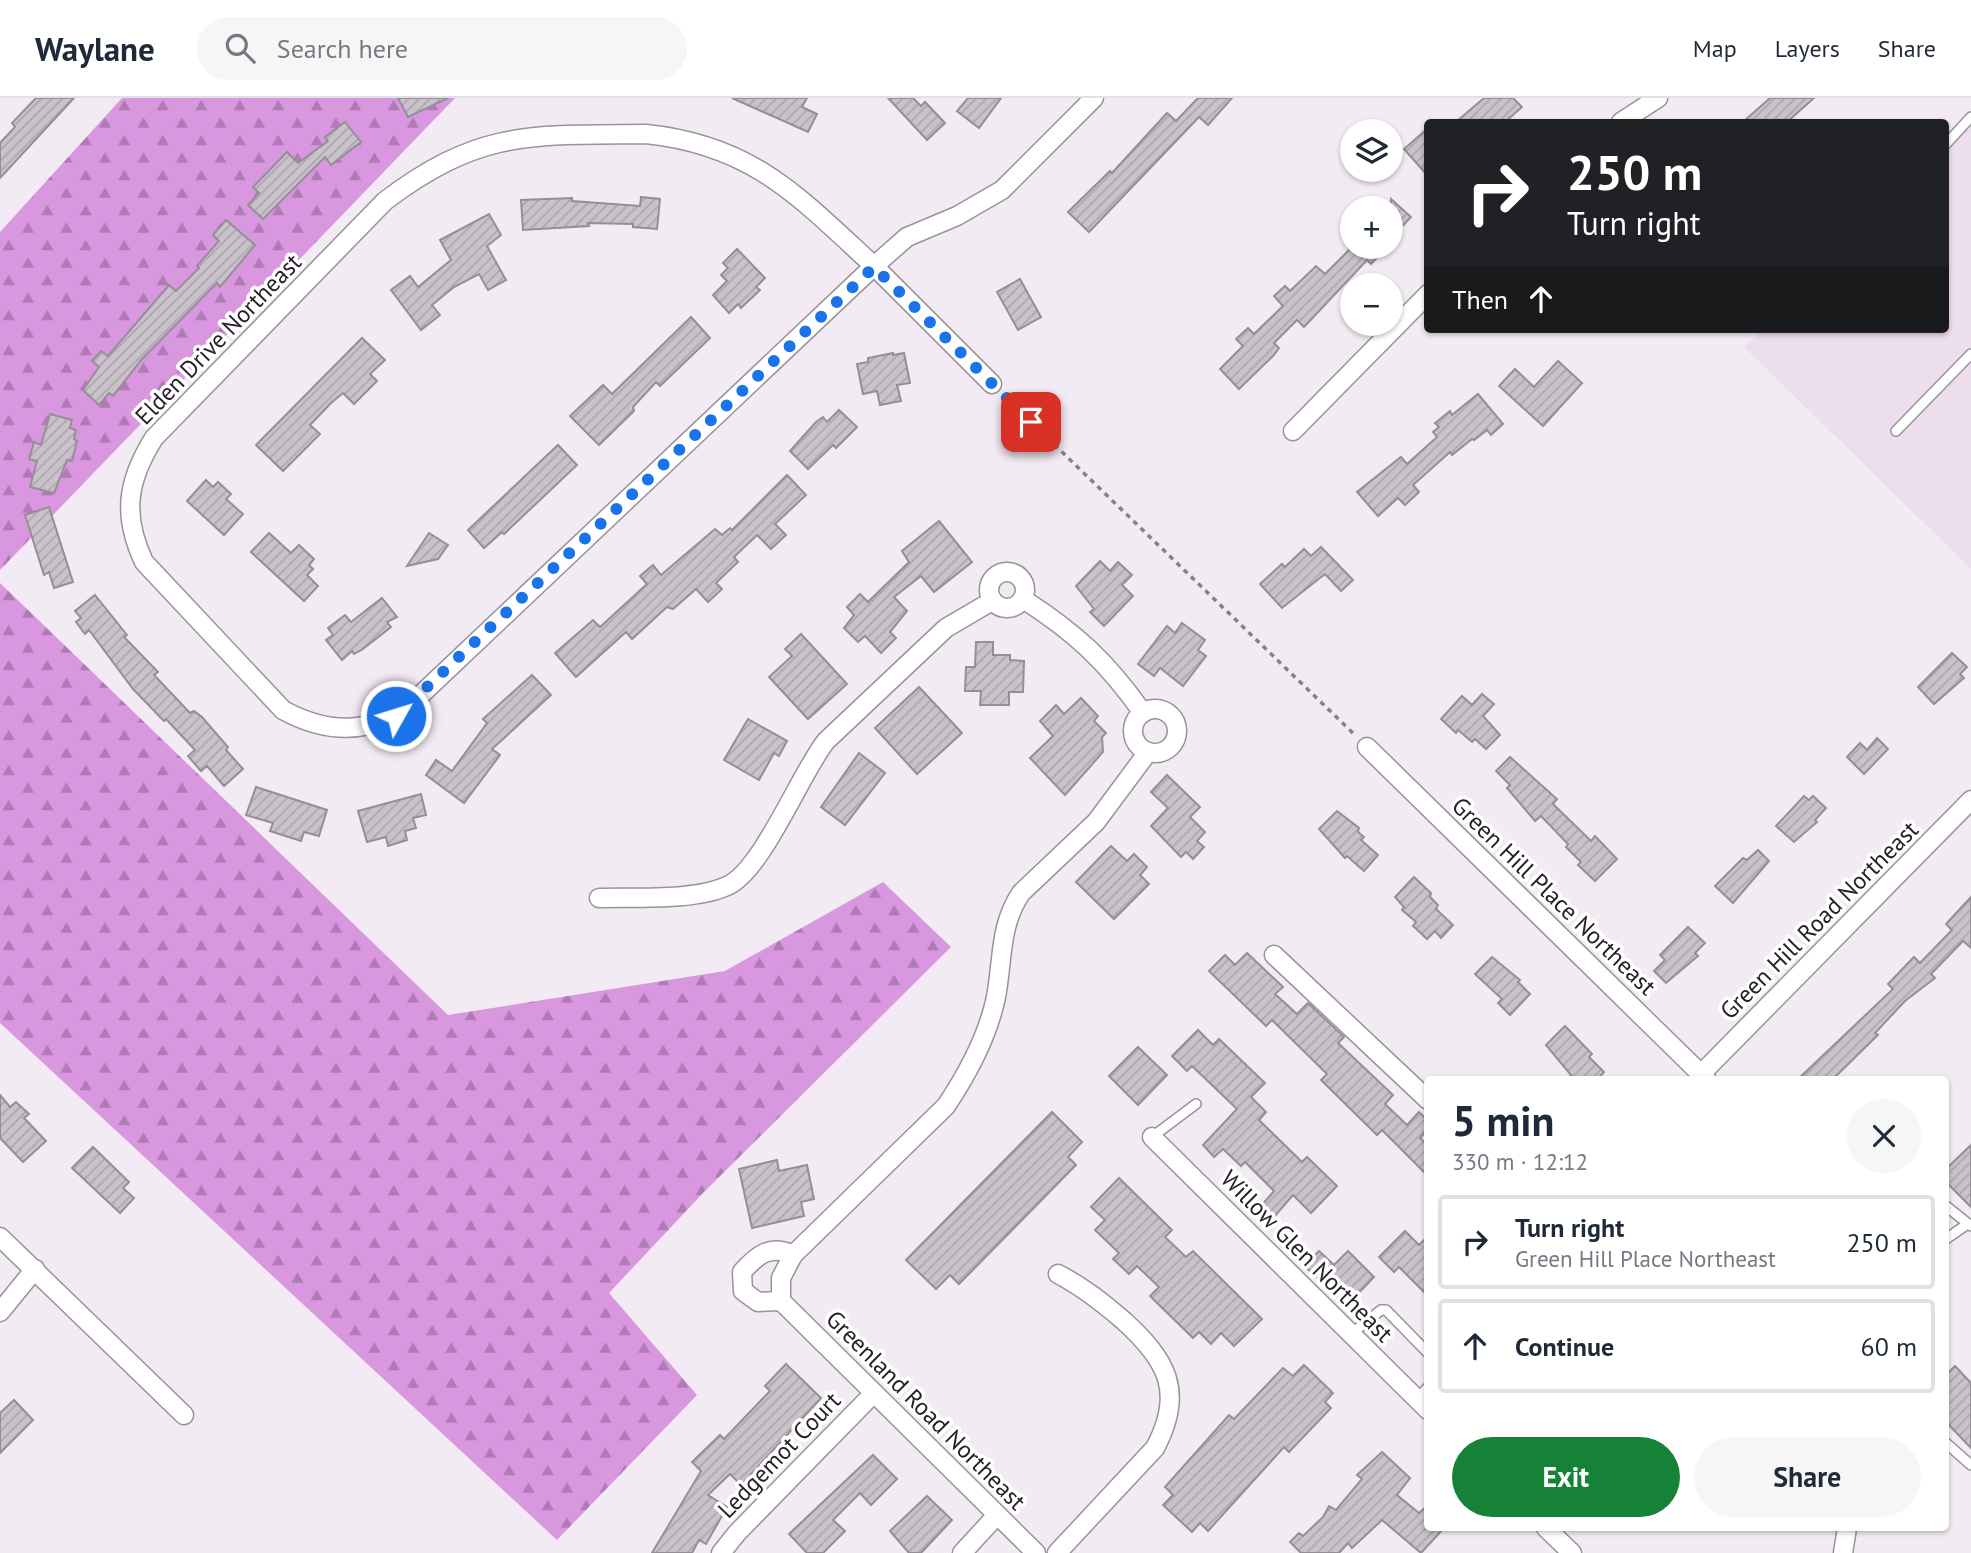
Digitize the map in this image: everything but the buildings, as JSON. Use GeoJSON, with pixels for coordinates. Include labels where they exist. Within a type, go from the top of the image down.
{"type":"FeatureCollection","features":[{"type":"Feature","properties":{"kind":"street","name":"Elden Drive Northeast"},"geometry":{"type":"LineString","coordinates":[[874,267],[780,181],[742,159],[701,143],[646,134],[546,135],[503,140],[466,151],[423,172],[385,201],[154,438],[139,462],[130,489],[129,517],[135,544],[156,578],[283,710],[306,723],[330,729],[356,729],[382,723],[410,705],[907,237],[957,216],[1002,190],[1094,98]]}},
{"type":"Feature","properties":{"kind":"street"},"geometry":{"type":"LineString","coordinates":[[1626,119],[1658,98]]}},
{"type":"Feature","properties":{"kind":"street"},"geometry":{"type":"LineString","coordinates":[[874,267],[992,384]]}},
{"type":"Feature","properties":{"kind":"street"},"geometry":{"type":"LineString","coordinates":[[1293,431],[1424,298]]}},
{"type":"Feature","properties":{"kind":"street"},"geometry":{"type":"LineString","coordinates":[[1002,572],[1016,573],[1025,584],[1023,599],[1012,607],[1005,608],[992,601],[989,587],[991,580],[1002,572]]}},
{"type":"Feature","properties":{"kind":"street"},"geometry":{"type":"LineString","coordinates":[[1023,599],[1112,669],[1143,713]]}},
{"type":"Feature","properties":{"kind":"street"},"geometry":{"type":"LineString","coordinates":[[599,898],[715,890],[734,883],[755,861],[812,759],[826,741],[946,628],[992,601]]}},
{"type":"Feature","properties":{"kind":"street"},"geometry":{"type":"LineString","coordinates":[[1159,709],[1172,717],[1176,724],[1175,740],[1170,747],[1156,753],[1141,748],[1133,734],[1134,726],[1143,713],[1159,709]]}},
{"type":"Feature","properties":{"kind":"street","name":"Green Hill Place Northeast"},"geometry":{"type":"LineString","coordinates":[[1367,747],[1703,1076]]}},
{"type":"Feature","properties":{"kind":"street"},"geometry":{"type":"LineString","coordinates":[[793,1255],[770,1250],[755,1257],[742,1272],[743,1291],[758,1302],[781,1301],[781,1278],[793,1255],[946,1106],[978,1051],[995,998],[1004,927],[1012,907],[1021,893],[1096,822],[1148,752]]}},
{"type":"Feature","properties":{"kind":"street","name":"Green Hill Road Northeast"},"geometry":{"type":"LineString","coordinates":[[1705,1076],[1971,800]]}},
{"type":"Feature","properties":{"kind":"street"},"geometry":{"type":"LineString","coordinates":[[1275,956],[1424,1096]]}},
{"type":"Feature","properties":{"kind":"street","name":"Willow Glen Northeast"},"geometry":{"type":"LineString","coordinates":[[1152,1137],[1350,1334],[1424,1399]]}},
{"type":"Feature","properties":{"kind":"street"},"geometry":{"type":"LineString","coordinates":[[0,1237],[184,1415]]}},
{"type":"Feature","properties":{"kind":"street"},"geometry":{"type":"LineString","coordinates":[[0,1312],[35,1269]]}},
{"type":"Feature","properties":{"kind":"street"},"geometry":{"type":"LineString","coordinates":[[1057,1553],[1155,1448],[1166,1428],[1171,1401],[1166,1372],[1150,1345],[1089,1291],[1058,1274]]}},
{"type":"Feature","properties":{"kind":"street","name":"Greenland Road Northeast"},"geometry":{"type":"LineString","coordinates":[[781,1301],[1036,1553]]}},
{"type":"Feature","properties":{"kind":"street","name":"Ledgemot Court"},"geometry":{"type":"LineString","coordinates":[[721,1553],[737,1533],[874,1393]]}},
{"type":"Feature","properties":{"kind":"street"},"geometry":{"type":"LineString","coordinates":[[962,1553],[997,1515]]}},
{"type":"Feature","properties":{"kind":"street"},"geometry":{"type":"LineString","coordinates":[[1549,1531],[1572,1553]]}},
{"type":"Feature","properties":{"kind":"street"},"geometry":{"type":"LineString","coordinates":[[1843,1553],[1847,1531]]}},
{"type":"Feature","properties":{"kind":"lane"},"geometry":{"type":"LineString","coordinates":[[1949,141],[1971,117]]}},
{"type":"Feature","properties":{"kind":"lane"},"geometry":{"type":"LineString","coordinates":[[1896,431],[1971,354]]}},
{"type":"Feature","properties":{"kind":"lane"},"geometry":{"type":"LineString","coordinates":[[1152,1137],[1196,1104]]}},
{"type":"Feature","properties":{"kind":"lane"},"geometry":{"type":"LineString","coordinates":[[1949,1209],[1968,1225],[1949,1237]]}},
{"type":"Feature","properties":{"kind":"lane"},"geometry":{"type":"LineString","coordinates":[[1350,1334],[1381,1310],[1386,1310],[1424,1349]]}},
{"type":"Feature","properties":{"kind":"lane"},"geometry":{"type":"LineString","coordinates":[[1949,1446],[1971,1465]]}},
{"type":"Feature","properties":{"kind":"path"},"geometry":{"type":"LineString","coordinates":[[992,384],[1367,747]]}},
{"type":"Feature","properties":{"kind":"shaded area"},"geometry":{"type":"Polygon","coordinates":[[[1971,115],[1971,569],[1744,347],[1758,333],[1949,333],[1949,138],[1971,115]]]}},
{"type":"Feature","properties":{"kind":"green space"},"geometry":{"type":"Polygon","coordinates":[[[122,98],[455,98],[0,570],[0,232],[122,98]]]}},
{"type":"Feature","properties":{"kind":"green space"},"geometry":{"type":"Polygon","coordinates":[[[0,583],[448,1015],[725,971],[883,882],[951,947],[704,1192],[609,1293],[697,1395],[557,1540],[0,1023],[0,583]]]}},
{"type":"Feature","properties":{"kind":"route"},"geometry":{"type":"LineString","coordinates":[[396,716],[874,267],[1031,422]]}}]}
